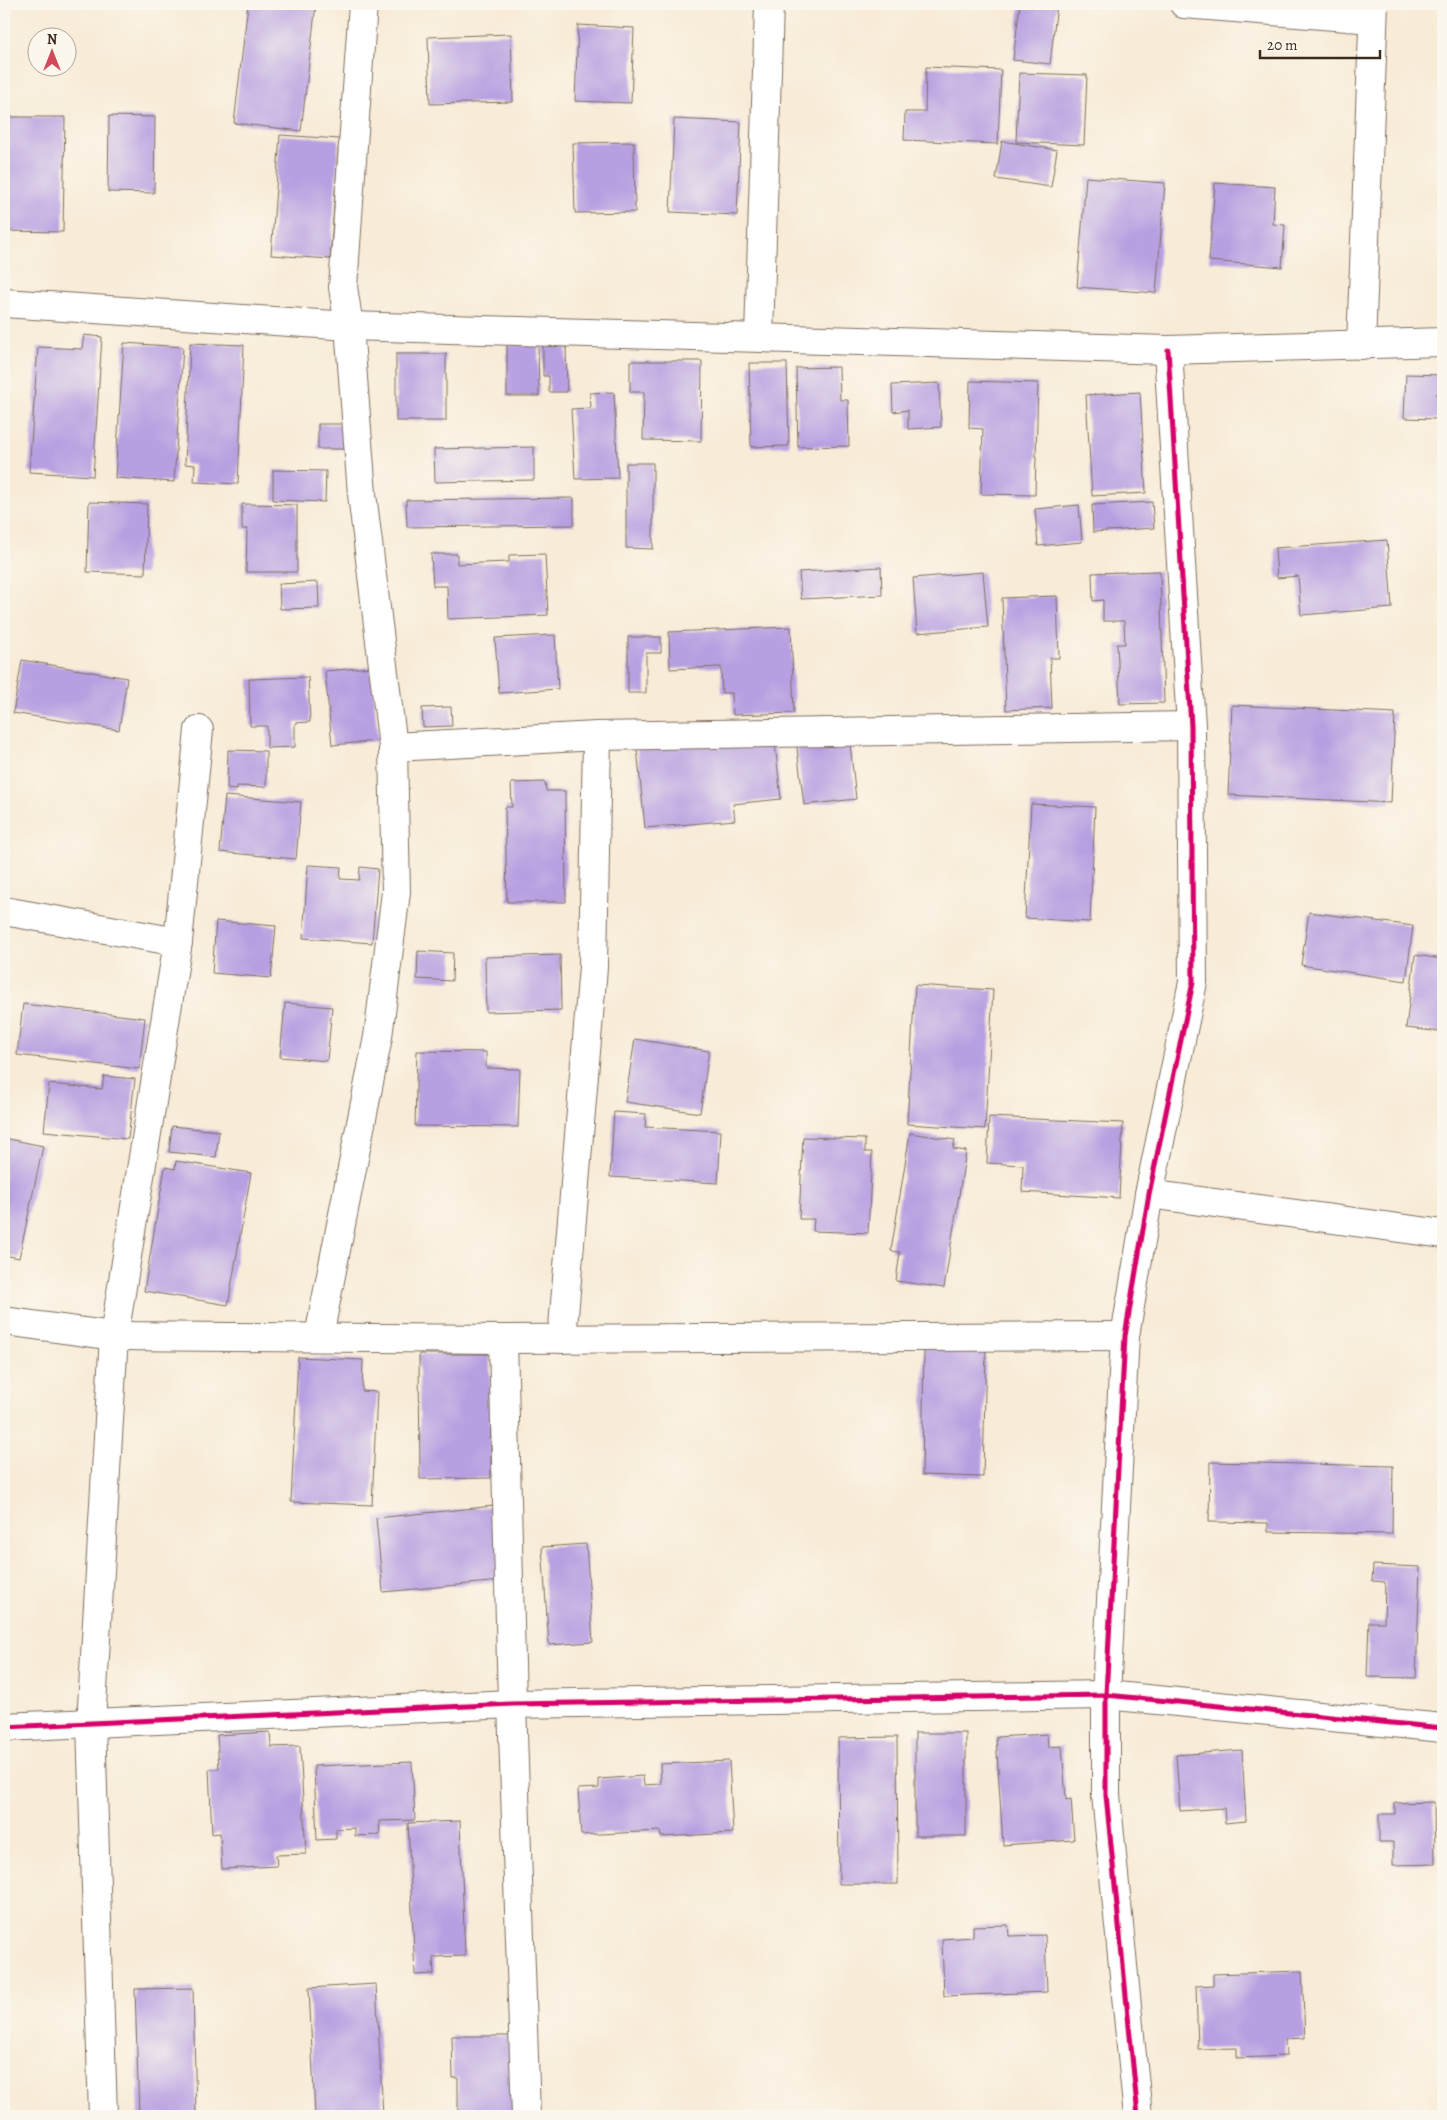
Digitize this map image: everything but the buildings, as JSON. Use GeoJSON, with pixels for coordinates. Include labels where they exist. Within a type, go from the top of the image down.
{"type":"FeatureCollection","features":[{"type":"Feature","properties":{"kind":"street"},"geometry":{"type":"LineString","coordinates":[[319,1336],[378,1038],[396,892],[392,747],[362,494],[343,287],[363,4]]}},
{"type":"Feature","properties":{"kind":"street"},"geometry":{"type":"LineString","coordinates":[[759,337],[769,4]]}},
{"type":"Feature","properties":{"kind":"street"},"geometry":{"type":"LineString","coordinates":[[1184,4],[1374,11],[1361,345]]}},
{"type":"Feature","properties":{"kind":"street"},"geometry":{"type":"LineString","coordinates":[[4,302],[348,326],[1168,350],[1443,342]]}},
{"type":"Feature","properties":{"kind":"street"},"geometry":{"type":"LineString","coordinates":[[1138,2116],[1106,1795],[1106,1695],[1124,1336],[1149,1194],[1193,982],[1191,726],[1168,350]]}},
{"type":"Feature","properties":{"kind":"street"},"geometry":{"type":"LineString","coordinates":[[392,747],[597,736],[1191,726]]}},
{"type":"Feature","properties":{"kind":"street"},"geometry":{"type":"LineString","coordinates":[[103,2116],[91,1723],[114,1336],[178,942],[199,730]]}},
{"type":"Feature","properties":{"kind":"street"},"geometry":{"type":"LineString","coordinates":[[562,1339],[593,967],[597,736]]}},
{"type":"Feature","properties":{"kind":"street"},"geometry":{"type":"LineString","coordinates":[[4,911],[178,942]]}},
{"type":"Feature","properties":{"kind":"street"},"geometry":{"type":"LineString","coordinates":[[1149,1194],[1443,1234]]}},
{"type":"Feature","properties":{"kind":"street"},"geometry":{"type":"LineString","coordinates":[[4,1321],[114,1336],[562,1339],[1124,1336]]}},
{"type":"Feature","properties":{"kind":"street"},"geometry":{"type":"LineString","coordinates":[[503,1339],[512,1704],[526,2116]]}},
{"type":"Feature","properties":{"kind":"street"},"geometry":{"type":"LineString","coordinates":[[4,1727],[512,1704],[1106,1695],[1443,1728]]}},
{"type":"Feature","properties":{"kind":"cycle path"},"geometry":{"type":"LineString","coordinates":[[1138,2116],[1106,1795],[1106,1695],[1125,1336],[1149,1194],[1193,982],[1191,726],[1168,350]]}},
{"type":"Feature","properties":{"kind":"cycle path"},"geometry":{"type":"LineString","coordinates":[[4,1727],[512,1704],[1106,1695],[1443,1728]]}}]}
